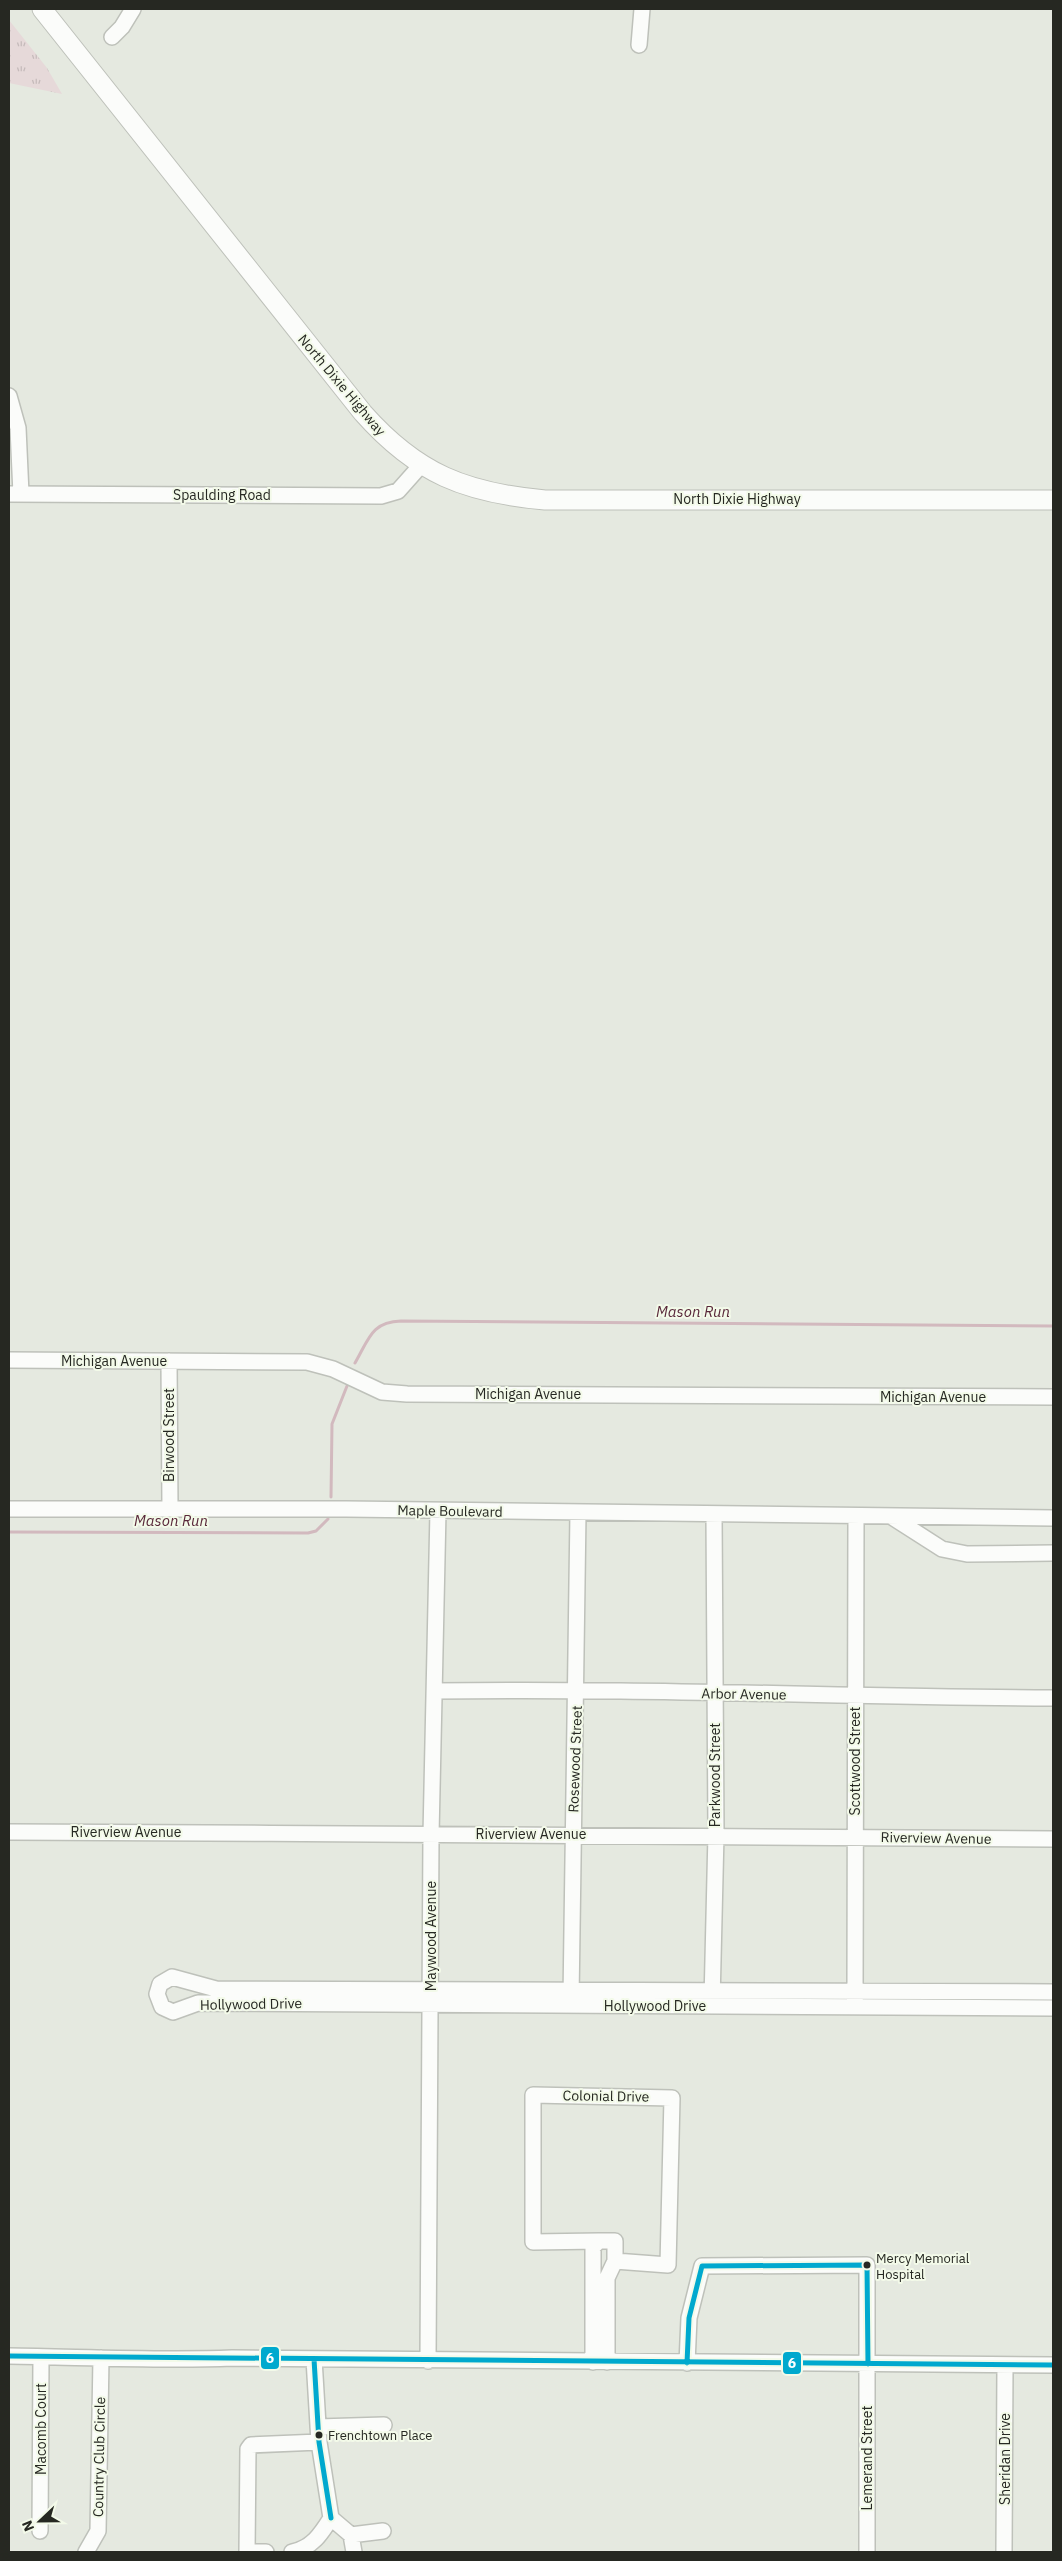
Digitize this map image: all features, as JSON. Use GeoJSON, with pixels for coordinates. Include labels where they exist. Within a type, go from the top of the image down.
{"type":"FeatureCollection","features":[{"type":"Feature","properties":{"kind":"main road","name":"North Dixie Highway"},"geometry":{"type":"LineString","coordinates":[[42,9],[363,412],[392,443],[440,476],[480,491],[545,500],[1053,500]]}},
{"type":"Feature","properties":{"kind":"street"},"geometry":{"type":"LineString","coordinates":[[112,37],[122,27],[133,9]]}},
{"type":"Feature","properties":{"kind":"street"},"geometry":{"type":"LineString","coordinates":[[639,45],[642,9]]}},
{"type":"Feature","properties":{"kind":"street"},"geometry":{"type":"LineString","coordinates":[[9,396],[18,428],[15,494]]}},
{"type":"Feature","properties":{"kind":"street","name":"Spaulding Road"},"geometry":{"type":"LineString","coordinates":[[15,494],[380,496],[398,492],[422,464]]}},
{"type":"Feature","properties":{"kind":"street","name":"Michigan Avenue"},"geometry":{"type":"LineString","coordinates":[[9,1360],[307,1362],[333,1369],[382,1392],[407,1394],[1053,1397]]}},
{"type":"Feature","properties":{"kind":"street","name":"Birwood Street"},"geometry":{"type":"LineString","coordinates":[[169,1361],[170,1508]]}},
{"type":"Feature","properties":{"kind":"street","name":"Maple Boulevard"},"geometry":{"type":"LineString","coordinates":[[9,1509],[170,1508],[1053,1518]]}},
{"type":"Feature","properties":{"kind":"street","name":"Maywood Avenue"},"geometry":{"type":"LineString","coordinates":[[428,2361],[431,1835],[438,1511]]}},
{"type":"Feature","properties":{"kind":"street","name":"Rosewood Street"},"geometry":{"type":"LineString","coordinates":[[571,1998],[572,1834],[577,1689],[578,1513]]}},
{"type":"Feature","properties":{"kind":"street","name":"Parkwood Street"},"geometry":{"type":"LineString","coordinates":[[711,2006],[716,1834],[714,1515]]}},
{"type":"Feature","properties":{"kind":"street","name":"Scottwood Street"},"geometry":{"type":"LineString","coordinates":[[855,2007],[856,1516]]}},
{"type":"Feature","properties":{"kind":"street"},"geometry":{"type":"LineString","coordinates":[[891,1516],[942,1549],[967,1554],[1053,1554]]}},
{"type":"Feature","properties":{"kind":"street"},"geometry":{"type":"LineString","coordinates":[[937,1517],[935,1532],[942,1549]]}},
{"type":"Feature","properties":{"kind":"street","name":"Arbor Avenue"},"geometry":{"type":"LineString","coordinates":[[435,1691],[577,1689],[855,1697],[1053,1698]]}},
{"type":"Feature","properties":{"kind":"street","name":"Riverview Avenue"},"geometry":{"type":"LineString","coordinates":[[9,1832],[431,1835],[716,1834],[1053,1839]]}},
{"type":"Feature","properties":{"kind":"street","name":"Hollywood Drive"},"geometry":{"type":"LineString","coordinates":[[431,1996],[198,2003],[173,2012],[162,2007],[157,1994],[160,1984],[172,1977],[216,1989],[431,1996],[571,1998],[711,2006],[1053,2008]]}},
{"type":"Feature","properties":{"kind":"street","name":"Hollywood Drive"},"geometry":{"type":"LineString","coordinates":[[571,1998],[712,1990],[1053,1992]]}},
{"type":"Feature","properties":{"kind":"street","name":"Colonial Drive"},"geometry":{"type":"LineString","coordinates":[[533,2095],[672,2098],[668,2265],[616,2261],[615,2241],[599,2241],[533,2242],[533,2095]]}},
{"type":"Feature","properties":{"kind":"street"},"geometry":{"type":"LineString","coordinates":[[599,2241],[593,2247],[600,2362]]}},
{"type":"Feature","properties":{"kind":"street"},"geometry":{"type":"LineString","coordinates":[[600,2362],[607,2278],[616,2261]]}},
{"type":"Feature","properties":{"kind":"street","name":"Lemerand Street"},"geometry":{"type":"LineString","coordinates":[[687,2362],[689,2318],[702,2266],[867,2265],[867,2552]]}},
{"type":"Feature","properties":{"kind":"street"},"geometry":{"type":"LineString","coordinates":[[9,2356],[1053,2365]]}},
{"type":"Feature","properties":{"kind":"street","name":"Macomb Court"},"geometry":{"type":"LineString","coordinates":[[40,2531],[41,2357]]}},
{"type":"Feature","properties":{"kind":"street","name":"Country Club Circle"},"geometry":{"type":"LineString","coordinates":[[86,2552],[98,2531],[101,2358]]}},
{"type":"Feature","properties":{"kind":"street"},"geometry":{"type":"LineString","coordinates":[[292,2552],[311,2544],[320,2536],[331,2518],[319,2434],[314,2359]]}},
{"type":"Feature","properties":{"kind":"street","name":"Sheridan Drive"},"geometry":{"type":"LineString","coordinates":[[1004,2552],[1005,2365]]}},
{"type":"Feature","properties":{"kind":"street"},"geometry":{"type":"LineString","coordinates":[[266,2552],[247,2552],[248,2449],[251,2445],[384,2425]]}},
{"type":"Feature","properties":{"kind":"street"},"geometry":{"type":"LineString","coordinates":[[331,2518],[351,2535],[354,2552]]}},
{"type":"Feature","properties":{"kind":"street"},"geometry":{"type":"LineString","coordinates":[[351,2535],[383,2531]]}},
{"type":"Feature","properties":{"kind":"green space"},"geometry":{"type":"Polygon","coordinates":[[[9,20],[47,68],[62,94],[9,83],[9,20]]]}},
{"type":"Feature","properties":{"kind":"waterway","name":"Mason Run"},"geometry":{"type":"LineString","coordinates":[[355,1363],[368,1339],[377,1328],[391,1322],[401,1321],[1053,1326]]}},
{"type":"Feature","properties":{"kind":"waterway","name":"Mason Run"},"geometry":{"type":"LineString","coordinates":[[331,1497],[332,1424],[347,1386]]}},
{"type":"Feature","properties":{"kind":"waterway","name":"Mason Run"},"geometry":{"type":"LineString","coordinates":[[9,1532],[308,1533],[316,1531],[328,1519]]}},
{"type":"Feature","properties":{"kind":"transit line","name":"6"},"geometry":{"type":"LineString","coordinates":[[687,2363],[689,2318],[702,2266],[867,2265],[868,2364]]}},
{"type":"Feature","properties":{"kind":"transit line","name":"6"},"geometry":{"type":"LineString","coordinates":[[9,2356],[1053,2365]]}},
{"type":"Feature","properties":{"kind":"transit line","name":"6"},"geometry":{"type":"LineString","coordinates":[[314,2359],[319,2442],[331,2518]]}},
{"type":"Feature","properties":{"kind":"place","name":"Mercy Memorial Hospital"},"geometry":{"type":"Point","coordinates":[867,2265]}},
{"type":"Feature","properties":{"kind":"place","name":"Frenchtown Place"},"geometry":{"type":"Point","coordinates":[319,2435]}}]}
